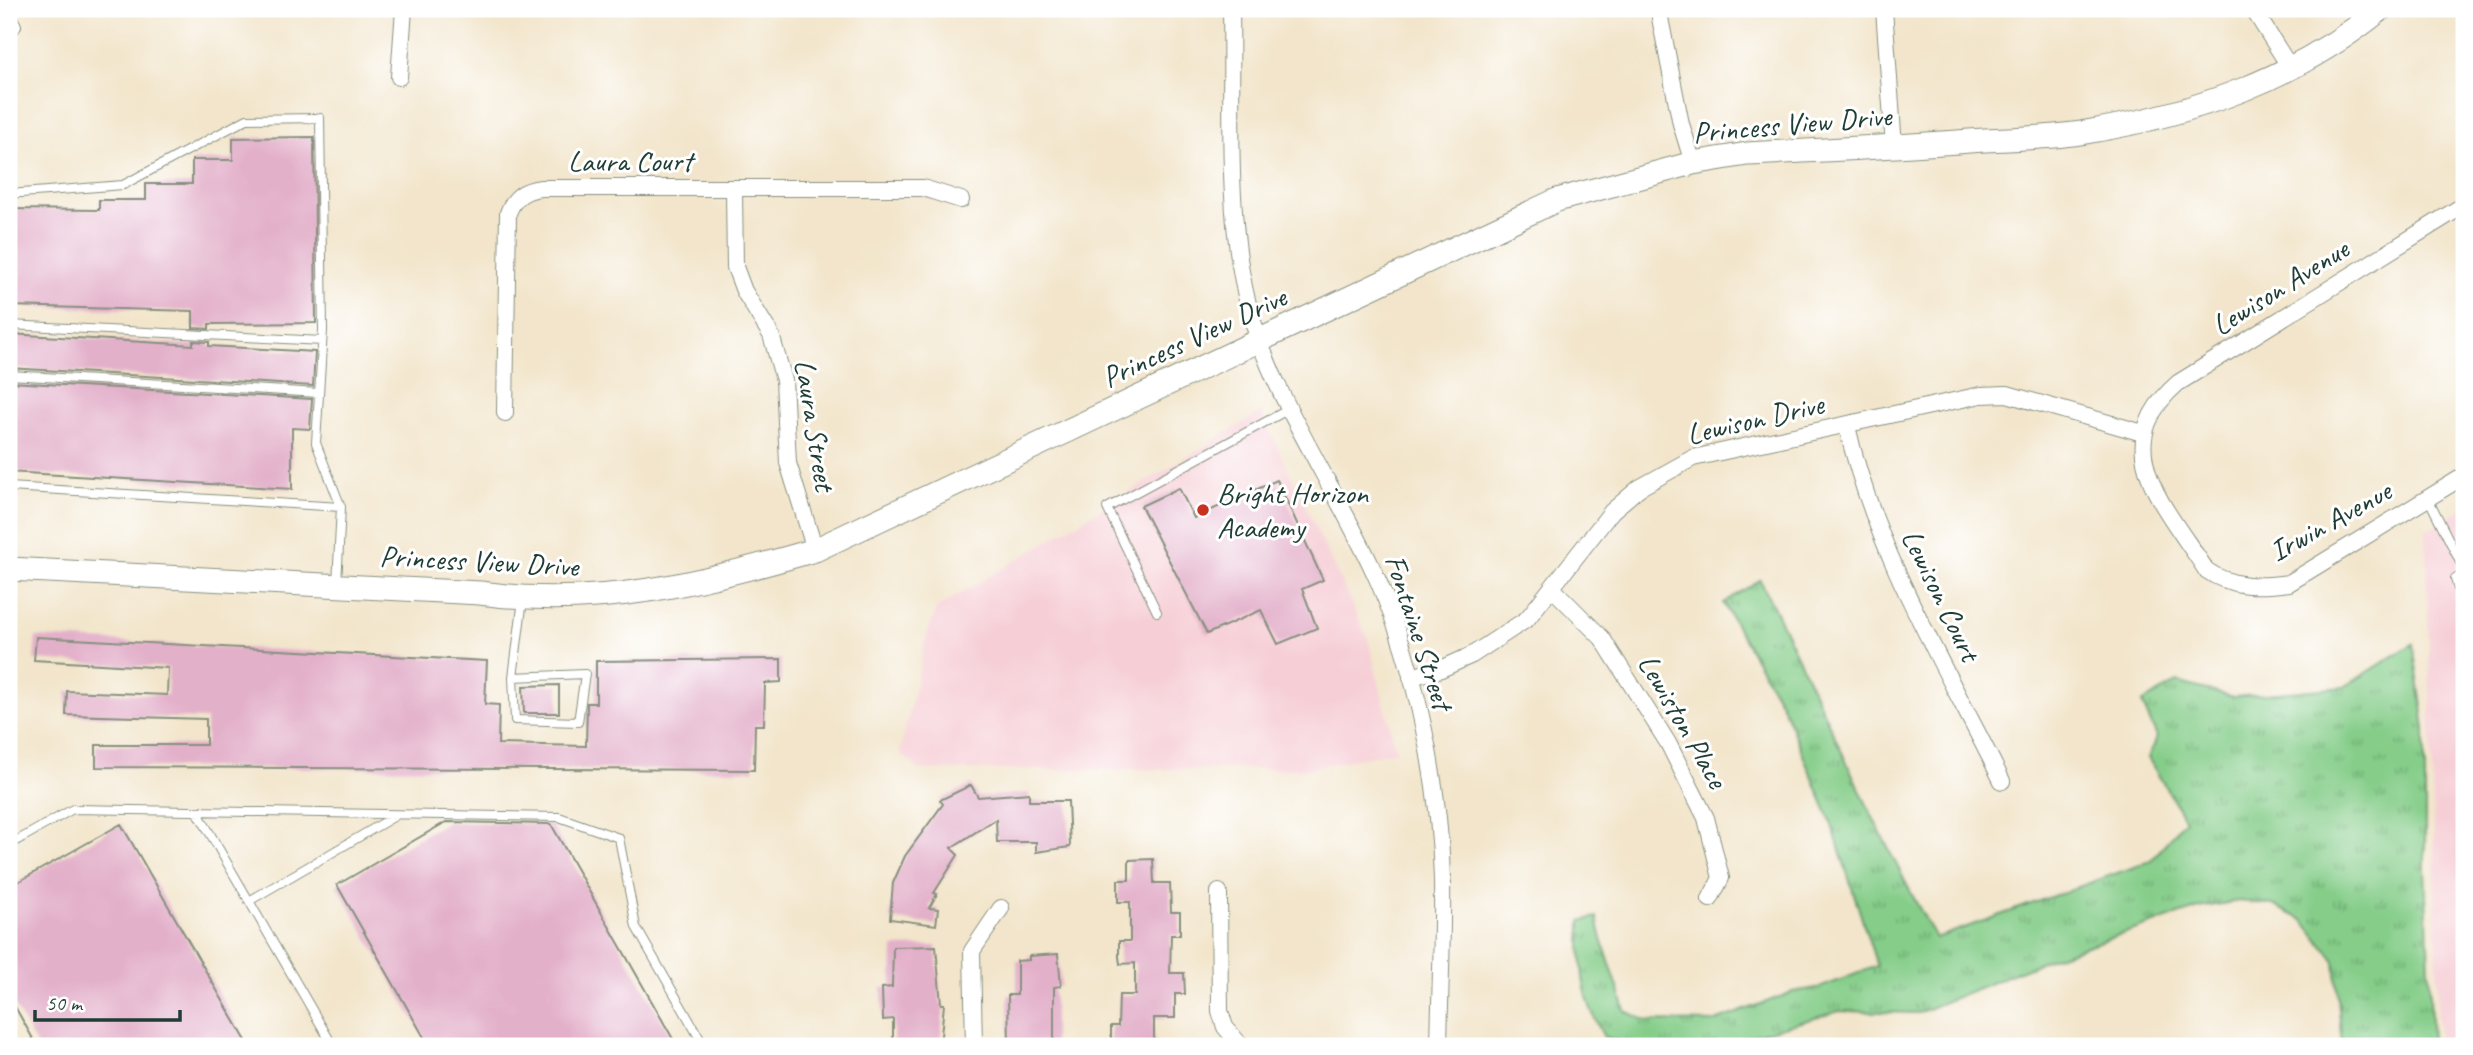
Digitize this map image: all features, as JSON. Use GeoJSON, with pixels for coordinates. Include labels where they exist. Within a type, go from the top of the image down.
{"type":"FeatureCollection","features":[{"type":"Feature","properties":{"kind":"main road","name":"Princess View Drive"},"geometry":{"type":"LineString","coordinates":[[9,569],[480,593],[523,599],[590,598],[709,581],[815,550],[1557,200],[1693,163],[1747,153],[1894,147],[2084,133],[2171,115],[2246,91],[2291,69],[2349,35],[2381,9]]}},
{"type":"Feature","properties":{"kind":"street"},"geometry":{"type":"LineString","coordinates":[[399,77],[404,9]]}},
{"type":"Feature","properties":{"kind":"street","name":"Fontaine Street"},"geometry":{"type":"LineString","coordinates":[[1231,9],[1236,248],[1260,341],[1290,408],[1380,584],[1411,677],[1430,764],[1442,876],[1439,1046]]}},
{"type":"Feature","properties":{"kind":"street"},"geometry":{"type":"LineString","coordinates":[[1884,9],[1894,147]]}},
{"type":"Feature","properties":{"kind":"street"},"geometry":{"type":"LineString","coordinates":[[2253,9],[2291,69]]}},
{"type":"Feature","properties":{"kind":"street"},"geometry":{"type":"LineString","coordinates":[[1660,18],[1681,124],[1693,163]]}},
{"type":"Feature","properties":{"kind":"street","name":"Laura Court"},"geometry":{"type":"LineString","coordinates":[[505,413],[508,213],[517,197],[524,192],[541,188],[923,188],[961,200]]}},
{"type":"Feature","properties":{"kind":"street","name":"Laura Street"},"geometry":{"type":"LineString","coordinates":[[734,189],[735,267],[744,292],[771,335],[778,357],[784,380],[788,463],[815,550]]}},
{"type":"Feature","properties":{"kind":"street","name":"Lewison Avenue"},"geometry":{"type":"LineString","coordinates":[[2143,432],[2158,400],[2178,383],[2464,205]]}},
{"type":"Feature","properties":{"kind":"street","name":"Lewison Drive"},"geometry":{"type":"LineString","coordinates":[[1411,677],[1441,669],[1472,655],[1527,619],[1612,511],[1639,488],[1693,458],[1981,395],[2007,394],[2143,432]]}},
{"type":"Feature","properties":{"kind":"street","name":"Lewison Court"},"geometry":{"type":"LineString","coordinates":[[1847,426],[1858,476],[1876,527],[2003,781]]}},
{"type":"Feature","properties":{"kind":"street","name":"Irwin Avenue"},"geometry":{"type":"LineString","coordinates":[[2143,432],[2142,456],[2147,479],[2206,570],[2217,578],[2259,587],[2290,583],[2464,476]]}},
{"type":"Feature","properties":{"kind":"street","name":"Lewiston Place"},"geometry":{"type":"LineString","coordinates":[[1553,589],[1602,638],[1668,743],[1701,807],[1721,878],[1710,898]]}},
{"type":"Feature","properties":{"kind":"street"},"geometry":{"type":"LineString","coordinates":[[1219,892],[1220,1011],[1225,1027],[1241,1046]]}},
{"type":"Feature","properties":{"kind":"street"},"geometry":{"type":"LineString","coordinates":[[974,1046],[972,951],[1001,908]]}},
{"type":"Feature","properties":{"kind":"lane"},"geometry":{"type":"LineString","coordinates":[[9,194],[123,185],[247,119],[320,118],[322,341],[316,443],[341,507],[337,586]]}},
{"type":"Feature","properties":{"kind":"lane"},"geometry":{"type":"LineString","coordinates":[[9,326],[322,341]]}},
{"type":"Feature","properties":{"kind":"lane"},"geometry":{"type":"LineString","coordinates":[[9,375],[319,393]]}},
{"type":"Feature","properties":{"kind":"lane"},"geometry":{"type":"LineString","coordinates":[[1157,612],[1107,508],[1290,408]]}},
{"type":"Feature","properties":{"kind":"lane"},"geometry":{"type":"LineString","coordinates":[[9,487],[341,507]]}},
{"type":"Feature","properties":{"kind":"lane"},"geometry":{"type":"LineString","coordinates":[[2428,498],[2464,572],[2455,579],[2464,608]]}},
{"type":"Feature","properties":{"kind":"lane"},"geometry":{"type":"LineString","coordinates":[[513,677],[585,674],[578,722],[515,720],[513,677],[523,599]]}},
{"type":"Feature","properties":{"kind":"lane"},"geometry":{"type":"LineString","coordinates":[[9,845],[74,808],[559,817],[619,838],[636,927],[704,1046]]}},
{"type":"Feature","properties":{"kind":"lane"},"geometry":{"type":"LineString","coordinates":[[197,811],[333,1046]]}},
{"type":"Feature","properties":{"kind":"lane"},"geometry":{"type":"LineString","coordinates":[[249,901],[397,814]]}},
{"type":"Feature","properties":{"kind":"shaded area","name":"Bright Horizon Academy"},"geometry":{"type":"Polygon","coordinates":[[[1261,412],[1368,639],[1396,751],[1305,769],[920,770],[900,753],[928,630],[937,608],[1261,412]]]}},
{"type":"Feature","properties":{"kind":"shaded area"},"geometry":{"type":"Polygon","coordinates":[[[2464,508],[2464,1046],[2439,1046],[2426,530],[2464,508]]]}},
{"type":"Feature","properties":{"kind":"green space"},"geometry":{"type":"Polygon","coordinates":[[[1760,580],[1889,850],[1936,938],[2151,861],[2185,820],[2148,758],[2157,737],[2142,703],[2177,682],[2233,697],[2344,687],[2413,644],[2425,728],[2425,869],[2432,1046],[2342,1046],[2335,961],[2303,920],[2273,905],[2239,901],[2199,908],[2051,958],[1918,1013],[1840,1011],[1726,1043],[1696,1046],[1638,1046],[1604,1037],[1590,1007],[1583,981],[1581,921],[1597,917],[1625,1011],[1647,1021],[1713,1022],[1793,992],[1822,987],[1877,966],[1830,819],[1782,705],[1723,603],[1760,580]]]}},
{"type":"Feature","properties":{"kind":"building"},"geometry":{"type":"Polygon","coordinates":[[[314,137],[316,323],[209,324],[209,329],[193,328],[193,311],[9,306],[9,209],[99,210],[99,200],[146,200],[146,184],[192,184],[192,160],[233,160],[233,138],[314,137]]]}},
{"type":"Feature","properties":{"kind":"building"},"geometry":{"type":"Polygon","coordinates":[[[9,334],[193,345],[193,341],[209,342],[209,346],[315,352],[313,386],[9,368],[9,334]]]}},
{"type":"Feature","properties":{"kind":"building"},"geometry":{"type":"Polygon","coordinates":[[[9,382],[312,399],[310,429],[292,428],[292,489],[9,472],[9,382]]]}},
{"type":"Feature","properties":{"kind":"building"},"geometry":{"type":"Polygon","coordinates":[[[1277,480],[1323,580],[1302,589],[1317,628],[1278,644],[1261,610],[1207,634],[1141,506],[1179,488],[1194,518],[1277,480]]]}},
{"type":"Feature","properties":{"kind":"building"},"geometry":{"type":"Polygon","coordinates":[[[36,637],[487,661],[485,704],[499,705],[498,744],[586,746],[587,703],[596,703],[596,661],[781,659],[781,682],[765,683],[764,725],[755,725],[754,770],[96,767],[96,745],[206,745],[206,719],[66,715],[67,691],[167,695],[168,668],[34,660],[36,637]]]}},
{"type":"Feature","properties":{"kind":"building"},"geometry":{"type":"Polygon","coordinates":[[[559,685],[559,713],[524,713],[523,686],[559,685]]]}},
{"type":"Feature","properties":{"kind":"building"},"geometry":{"type":"Polygon","coordinates":[[[971,785],[978,797],[1029,793],[1029,801],[1068,801],[1070,847],[1036,852],[1036,842],[997,842],[996,819],[951,848],[958,855],[934,893],[937,894],[929,908],[938,909],[936,925],[890,919],[893,883],[905,856],[943,804],[940,800],[971,785]]]}},
{"type":"Feature","properties":{"kind":"building"},"geometry":{"type":"Polygon","coordinates":[[[446,822],[551,824],[677,1046],[429,1046],[337,885],[446,822]]]}},
{"type":"Feature","properties":{"kind":"building"},"geometry":{"type":"Polygon","coordinates":[[[121,824],[249,1046],[37,1046],[9,996],[9,887],[121,824]]]}},
{"type":"Feature","properties":{"kind":"building"},"geometry":{"type":"Polygon","coordinates":[[[1153,859],[1154,883],[1170,883],[1171,912],[1180,912],[1180,935],[1171,935],[1170,973],[1184,973],[1185,994],[1175,994],[1175,1018],[1154,1018],[1154,1046],[1111,1046],[1111,1026],[1118,1026],[1119,995],[1135,995],[1135,963],[1120,964],[1119,941],[1130,941],[1130,902],[1118,902],[1118,880],[1129,880],[1129,860],[1153,859]]]}},
{"type":"Feature","properties":{"kind":"building"},"geometry":{"type":"Polygon","coordinates":[[[936,946],[941,1004],[944,1004],[940,1046],[893,1046],[893,1019],[883,1020],[882,988],[892,987],[893,947],[936,946]]]}},
{"type":"Feature","properties":{"kind":"building"},"geometry":{"type":"Polygon","coordinates":[[[1058,954],[1061,986],[1054,987],[1054,1046],[1009,1046],[1008,995],[1017,995],[1017,961],[1029,960],[1029,956],[1058,954]]]}},
{"type":"Feature","properties":{"kind":"place","name":"Bright Horizon Academy"},"geometry":{"type":"Point","coordinates":[1203,510]}}]}
